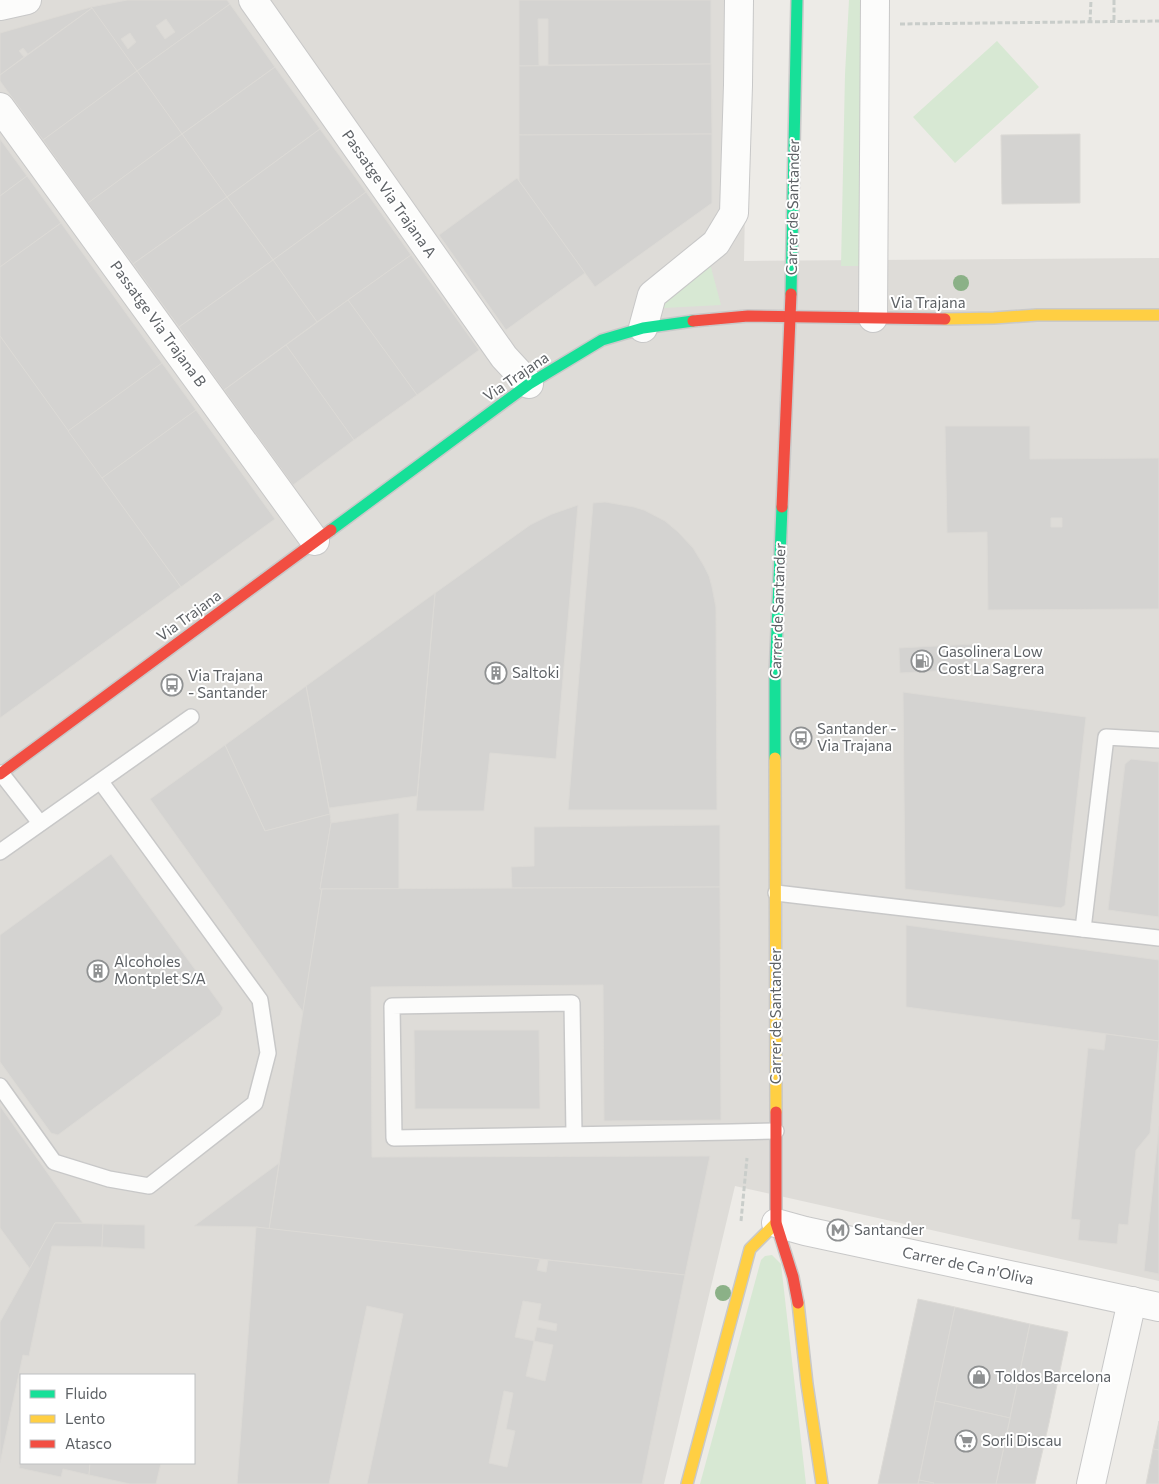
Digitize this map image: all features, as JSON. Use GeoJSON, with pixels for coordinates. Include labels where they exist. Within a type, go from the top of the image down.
{"type":"FeatureCollection","features":[{"type":"Feature","properties":{"kind":"street"},"geometry":{"type":"LineString","coordinates":[[0,6],[27,0]]}},
{"type":"Feature","properties":{"kind":"street","name":"Passatge Via Trajana A"},"geometry":{"type":"LineString","coordinates":[[253,0],[504,356],[529,384]]}},
{"type":"Feature","properties":{"kind":"street"},"geometry":{"type":"LineString","coordinates":[[643,328],[652,295],[716,242],[734,213],[739,0]]}},
{"type":"Feature","properties":{"kind":"street","name":"Carrer de Santander"},"geometry":{"type":"LineString","coordinates":[[797,0],[792,279],[775,676],[775,1184],[776,1223],[793,1277],[797,1297],[807,1384],[822,1484]]}},
{"type":"Feature","properties":{"kind":"street"},"geometry":{"type":"LineString","coordinates":[[873,318],[875,0]]}},
{"type":"Feature","properties":{"kind":"street","name":"Passatge Via Trajana B"},"geometry":{"type":"LineString","coordinates":[[0,107],[315,541]]}},
{"type":"Feature","properties":{"kind":"street","name":"Via Trajana"},"geometry":{"type":"LineString","coordinates":[[0,773],[529,384],[602,340],[643,328],[748,316],[940,319],[1037,315],[1159,315]]}},
{"type":"Feature","properties":{"kind":"street"},"geometry":{"type":"LineString","coordinates":[[687,1484],[750,1249],[776,1223]]}},
{"type":"Feature","properties":{"kind":"street","name":"Carrer de Ca n'Oliva"},"geometry":{"type":"LineString","coordinates":[[776,1223],[805,1231],[1159,1307]]}},
{"type":"Feature","properties":{"kind":"street"},"geometry":{"type":"LineString","coordinates":[[1091,1484],[1132,1301]]}},
{"type":"Feature","properties":{"kind":"lane"},"geometry":{"type":"LineString","coordinates":[[0,852],[191,717]]}},
{"type":"Feature","properties":{"kind":"lane"},"geometry":{"type":"LineString","coordinates":[[1083,929],[1106,737],[1159,740]]}},
{"type":"Feature","properties":{"kind":"lane"},"geometry":{"type":"LineString","coordinates":[[0,773],[40,823]]}},
{"type":"Feature","properties":{"kind":"lane"},"geometry":{"type":"LineString","coordinates":[[0,1086],[54,1162],[109,1179],[149,1186],[256,1103],[268,1053],[260,1000],[100,782]]}},
{"type":"Feature","properties":{"kind":"lane"},"geometry":{"type":"LineString","coordinates":[[776,893],[1159,938]]}},
{"type":"Feature","properties":{"kind":"lane"},"geometry":{"type":"LineString","coordinates":[[574,1134],[572,1003],[392,1006],[394,1138],[776,1130]]}},
{"type":"Feature","properties":{"kind":"path"},"geometry":{"type":"LineString","coordinates":[[1090,22],[1091,0]]}},
{"type":"Feature","properties":{"kind":"path"},"geometry":{"type":"LineString","coordinates":[[1114,0],[1114,22]]}},
{"type":"Feature","properties":{"kind":"path"},"geometry":{"type":"LineString","coordinates":[[894,24],[1159,21]]}},
{"type":"Feature","properties":{"kind":"shaded area"},"geometry":{"type":"Polygon","coordinates":[[[0,0],[749,0],[744,261],[1159,258],[1159,1281],[735,1186],[664,1484],[0,1484],[0,0]]]}},
{"type":"Feature","properties":{"kind":"green space"},"geometry":{"type":"Polygon","coordinates":[[[849,0],[867,0],[868,266],[841,266],[845,74],[849,0]]]}},
{"type":"Feature","properties":{"kind":"green space"},"geometry":{"type":"Polygon","coordinates":[[[997,41],[1039,87],[955,163],[913,117],[997,41]]]}},
{"type":"Feature","properties":{"kind":"green space"},"geometry":{"type":"Polygon","coordinates":[[[709,260],[721,305],[664,308],[660,298],[709,260]]]}},
{"type":"Feature","properties":{"kind":"green space"},"geometry":{"type":"Polygon","coordinates":[[[772,1255],[781,1264],[806,1484],[700,1484],[761,1260],[765,1256],[772,1255]]]}},
{"type":"Feature","properties":{"kind":"building"},"geometry":{"type":"Polygon","coordinates":[[[127,0],[227,0],[230,4],[137,71],[91,7],[127,0]],[[166,19],[156,26],[165,39],[175,32],[166,19]],[[130,33],[121,39],[128,49],[136,42],[130,33]]]}},
{"type":"Feature","properties":{"kind":"building"},"geometry":{"type":"Polygon","coordinates":[[[519,0],[711,0],[711,64],[548,65],[548,19],[538,19],[539,66],[519,66],[519,0]]]}},
{"type":"Feature","properties":{"kind":"building"},"geometry":{"type":"Polygon","coordinates":[[[230,4],[275,67],[182,134],[137,71],[230,4]]]}},
{"type":"Feature","properties":{"kind":"building"},"geometry":{"type":"Polygon","coordinates":[[[91,7],[28,54],[23,48],[19,51],[24,57],[0,75],[0,33],[91,7]]]}},
{"type":"Feature","properties":{"kind":"building"},"geometry":{"type":"Polygon","coordinates":[[[92,8],[137,71],[43,140],[0,81],[0,75],[92,8]]]}},
{"type":"Feature","properties":{"kind":"building"},"geometry":{"type":"Polygon","coordinates":[[[711,64],[712,134],[519,135],[519,66],[711,64]]]}},
{"type":"Feature","properties":{"kind":"building"},"geometry":{"type":"Polygon","coordinates":[[[275,67],[320,129],[227,197],[182,134],[275,67]]]}},
{"type":"Feature","properties":{"kind":"building"},"geometry":{"type":"Polygon","coordinates":[[[137,71],[182,134],[88,203],[43,140],[137,71]]]}},
{"type":"Feature","properties":{"kind":"building"},"geometry":{"type":"Polygon","coordinates":[[[320,129],[366,192],[273,260],[227,197],[320,129]]]}},
{"type":"Feature","properties":{"kind":"building"},"geometry":{"type":"Polygon","coordinates":[[[182,134],[227,197],[133,264],[88,203],[182,134]]]}},
{"type":"Feature","properties":{"kind":"building"},"geometry":{"type":"Polygon","coordinates":[[[712,134],[712,203],[595,287],[519,181],[519,135],[712,134]]]}},
{"type":"Feature","properties":{"kind":"building"},"geometry":{"type":"Polygon","coordinates":[[[1080,134],[1080,203],[1002,204],[1001,135],[1080,134]]]}},
{"type":"Feature","properties":{"kind":"building"},"geometry":{"type":"Polygon","coordinates":[[[0,139],[27,176],[0,196],[0,139]]]}},
{"type":"Feature","properties":{"kind":"building"},"geometry":{"type":"Polygon","coordinates":[[[27,176],[61,223],[0,267],[0,196],[27,176]]]}},
{"type":"Feature","properties":{"kind":"building"},"geometry":{"type":"Polygon","coordinates":[[[517,178],[585,273],[506,330],[439,235],[517,178]]]}},
{"type":"Feature","properties":{"kind":"building"},"geometry":{"type":"Polygon","coordinates":[[[366,192],[411,255],[317,322],[273,260],[366,192]]]}},
{"type":"Feature","properties":{"kind":"building"},"geometry":{"type":"Polygon","coordinates":[[[227,197],[273,260],[179,327],[133,264],[227,197]]]}},
{"type":"Feature","properties":{"kind":"building"},"geometry":{"type":"Polygon","coordinates":[[[61,223],[162,363],[68,431],[0,336],[0,267],[61,223]]]}},
{"type":"Feature","properties":{"kind":"building"},"geometry":{"type":"Polygon","coordinates":[[[411,255],[479,350],[417,395],[348,300],[411,255]]]}},
{"type":"Feature","properties":{"kind":"building"},"geometry":{"type":"Polygon","coordinates":[[[273,260],[317,322],[224,390],[179,327],[273,260]]]}},
{"type":"Feature","properties":{"kind":"building"},"geometry":{"type":"Polygon","coordinates":[[[348,300],[417,395],[354,440],[286,345],[348,300]]]}},
{"type":"Feature","properties":{"kind":"building"},"geometry":{"type":"Polygon","coordinates":[[[0,336],[181,587],[0,718],[0,336]]]}},
{"type":"Feature","properties":{"kind":"building"},"geometry":{"type":"Polygon","coordinates":[[[286,345],[354,440],[293,485],[224,390],[286,345]]]}},
{"type":"Feature","properties":{"kind":"building"},"geometry":{"type":"Polygon","coordinates":[[[162,363],[196,410],[102,478],[68,431],[162,363]]]}},
{"type":"Feature","properties":{"kind":"building"},"geometry":{"type":"Polygon","coordinates":[[[196,410],[275,519],[181,587],[102,478],[196,410]]]}},
{"type":"Feature","properties":{"kind":"building"},"geometry":{"type":"Polygon","coordinates":[[[945,426],[1030,426],[1030,459],[1159,458],[1159,609],[988,610],[987,532],[947,533],[945,426]],[[1051,518],[1051,527],[1062,527],[1062,518],[1051,518]]]}},
{"type":"Feature","properties":{"kind":"building"},"geometry":{"type":"Polygon","coordinates":[[[605,502],[644,510],[665,521],[693,548],[709,576],[716,608],[717,810],[568,810],[593,503],[605,502]]]}},
{"type":"Feature","properties":{"kind":"building","name":"Saltoki"},"geometry":{"type":"Polygon","coordinates":[[[578,505],[556,759],[490,753],[484,811],[416,811],[435,593],[530,525],[552,514],[578,505]]]}},
{"type":"Feature","properties":{"kind":"building"},"geometry":{"type":"Polygon","coordinates":[[[435,593],[417,796],[329,808],[306,686],[435,593]]]}},
{"type":"Feature","properties":{"kind":"building"},"geometry":{"type":"Polygon","coordinates":[[[973,644],[974,669],[900,673],[899,648],[973,644]]]}},
{"type":"Feature","properties":{"kind":"building"},"geometry":{"type":"Polygon","coordinates":[[[306,686],[330,814],[265,831],[225,745],[306,686]]]}},
{"type":"Feature","properties":{"kind":"building"},"geometry":{"type":"Polygon","coordinates":[[[903,692],[1086,717],[1065,905],[1061,908],[905,889],[903,692]]]}},
{"type":"Feature","properties":{"kind":"building"},"geometry":{"type":"Polygon","coordinates":[[[225,745],[265,831],[330,814],[331,823],[320,889],[322,889],[303,1012],[150,799],[225,745]]]}},
{"type":"Feature","properties":{"kind":"building"},"geometry":{"type":"Polygon","coordinates":[[[1131,759],[1159,762],[1159,917],[1108,910],[1125,764],[1131,759]]]}},
{"type":"Feature","properties":{"kind":"building"},"geometry":{"type":"Polygon","coordinates":[[[399,813],[399,889],[320,889],[331,823],[399,813]]]}},
{"type":"Feature","properties":{"kind":"building"},"geometry":{"type":"Polygon","coordinates":[[[720,825],[720,887],[512,888],[511,867],[534,866],[534,827],[720,825]]]}},
{"type":"Feature","properties":{"kind":"building","name":"Alcoholes Montplet S/A"},"geometry":{"type":"Polygon","coordinates":[[[111,854],[223,1008],[220,1015],[58,1135],[51,1133],[0,1062],[0,935],[111,854]]]}},
{"type":"Feature","properties":{"kind":"building"},"geometry":{"type":"Polygon","coordinates":[[[720,887],[721,1120],[604,1121],[603,985],[371,987],[372,1157],[710,1156],[685,1275],[269,1229],[322,889],[720,887]]]}},
{"type":"Feature","properties":{"kind":"building"},"geometry":{"type":"Polygon","coordinates":[[[906,925],[1159,960],[1159,1041],[906,1007],[906,925]]]}},
{"type":"Feature","properties":{"kind":"building"},"geometry":{"type":"Polygon","coordinates":[[[414,1030],[539,1030],[540,1109],[415,1109],[414,1030]]]}},
{"type":"Feature","properties":{"kind":"building"},"geometry":{"type":"Polygon","coordinates":[[[1106,1034],[1159,1041],[1150,1133],[1136,1150],[1128,1225],[1119,1224],[1117,1244],[1078,1240],[1080,1220],[1071,1219],[1088,1048],[1104,1050],[1106,1034]]]}},
{"type":"Feature","properties":{"kind":"building"},"geometry":{"type":"Polygon","coordinates":[[[0,1106],[83,1223],[55,1223],[30,1269],[0,1228],[0,1106]]]}},
{"type":"Feature","properties":{"kind":"building"},"geometry":{"type":"Polygon","coordinates":[[[1159,1126],[1159,1274],[1144,1271],[1159,1126]]]}},
{"type":"Feature","properties":{"kind":"building"},"geometry":{"type":"Polygon","coordinates":[[[279,1163],[269,1229],[194,1226],[279,1163]]]}},
{"type":"Feature","properties":{"kind":"building"},"geometry":{"type":"Polygon","coordinates":[[[55,1223],[103,1224],[102,1247],[52,1246],[29,1356],[23,1355],[0,1463],[0,1322],[55,1223]]]}},
{"type":"Feature","properties":{"kind":"building"},"geometry":{"type":"Polygon","coordinates":[[[103,1224],[145,1225],[145,1249],[102,1247],[103,1224]]]}},
{"type":"Feature","properties":{"kind":"building"},"geometry":{"type":"Polygon","coordinates":[[[256,1227],[540,1259],[537,1270],[546,1272],[548,1260],[685,1275],[642,1484],[367,1484],[403,1314],[367,1306],[329,1484],[237,1484],[256,1227]],[[523,1301],[515,1337],[534,1341],[537,1327],[556,1331],[557,1324],[538,1320],[541,1304],[523,1301]],[[534,1341],[526,1376],[545,1381],[553,1345],[534,1341]],[[504,1391],[489,1463],[507,1467],[515,1431],[506,1429],[513,1393],[504,1391]]]}},
{"type":"Feature","properties":{"kind":"building"},"geometry":{"type":"Polygon","coordinates":[[[918,1299],[955,1307],[918,1484],[878,1484],[918,1299]]]}},
{"type":"Feature","properties":{"kind":"building","name":"Toldos Barcelona"},"geometry":{"type":"Polygon","coordinates":[[[955,1307],[1030,1324],[1010,1418],[935,1401],[955,1307]]]}},
{"type":"Feature","properties":{"kind":"building"},"geometry":{"type":"Polygon","coordinates":[[[1030,1324],[1068,1332],[1049,1423],[1035,1484],[996,1484],[1030,1324]]]}},
{"type":"Feature","properties":{"kind":"building","name":"Sorli Discau"},"geometry":{"type":"Polygon","coordinates":[[[935,1401],[1010,1418],[996,1484],[933,1484],[919,1480],[935,1401]]]}},
{"type":"Feature","properties":{"kind":"building"},"geometry":{"type":"Polygon","coordinates":[[[1159,1421],[1159,1450],[1153,1449],[1159,1421]]]}},
{"type":"Feature","properties":{"kind":"building"},"geometry":{"type":"Polygon","coordinates":[[[1153,1449],[1159,1450],[1159,1484],[1146,1484],[1153,1449]]]}},
{"type":"Feature","properties":{"kind":"building"},"geometry":{"type":"Polygon","coordinates":[[[20,1464],[90,1464],[89,1475],[63,1469],[61,1477],[19,1468],[20,1464]]]}},
{"type":"Feature","properties":{"kind":"building"},"geometry":{"type":"Polygon","coordinates":[[[90,1464],[161,1464],[156,1484],[130,1484],[89,1475],[90,1464]]]}},
{"type":"Feature","properties":{"kind":"building"},"geometry":{"type":"Polygon","coordinates":[[[919,1480],[934,1483],[918,1484],[919,1480]]]}},
{"type":"Feature","properties":{"kind":"traffic: fast"},"geometry":{"type":"LineString","coordinates":[[791,294],[797,0]]}},
{"type":"Feature","properties":{"kind":"traffic: fast"},"geometry":{"type":"LineString","coordinates":[[331,530],[529,384],[602,340],[643,328],[693,321]]}},
{"type":"Feature","properties":{"kind":"traffic: fast"},"geometry":{"type":"LineString","coordinates":[[775,758],[775,677],[782,507]]}},
{"type":"Feature","properties":{"kind":"traffic: slow"},"geometry":{"type":"LineString","coordinates":[[945,319],[1037,315],[1159,315]]}},
{"type":"Feature","properties":{"kind":"traffic: slow"},"geometry":{"type":"LineString","coordinates":[[775,758],[776,1112]]}},
{"type":"Feature","properties":{"kind":"traffic: slow"},"geometry":{"type":"LineString","coordinates":[[687,1484],[750,1249],[776,1223]]}},
{"type":"Feature","properties":{"kind":"traffic: slow"},"geometry":{"type":"LineString","coordinates":[[798,1303],[807,1384],[822,1484]]}},
{"type":"Feature","properties":{"kind":"traffic: jam"},"geometry":{"type":"LineString","coordinates":[[782,507],[791,294]]}},
{"type":"Feature","properties":{"kind":"traffic: jam"},"geometry":{"type":"LineString","coordinates":[[693,321],[748,316],[945,319]]}},
{"type":"Feature","properties":{"kind":"traffic: jam"},"geometry":{"type":"LineString","coordinates":[[0,774],[331,530]]}},
{"type":"Feature","properties":{"kind":"traffic: jam"},"geometry":{"type":"LineString","coordinates":[[776,1112],[776,1223],[793,1277],[798,1303]]}},
{"type":"Feature","properties":{"kind":"place","name":"Gasolinera Low Cost La Sagrera"},"geometry":{"type":"Point","coordinates":[922,661]}},
{"type":"Feature","properties":{"kind":"place","name":"Saltoki"},"geometry":{"type":"Point","coordinates":[496,673]}},
{"type":"Feature","properties":{"kind":"place","name":"Via Trajana - Santander"},"geometry":{"type":"Point","coordinates":[172,685]}},
{"type":"Feature","properties":{"kind":"place","name":"Santander - Via Trajana"},"geometry":{"type":"Point","coordinates":[801,738]}},
{"type":"Feature","properties":{"kind":"place","name":"Alcoholes Montplet S/A"},"geometry":{"type":"Point","coordinates":[98,971]}},
{"type":"Feature","properties":{"kind":"place","name":"Santander"},"geometry":{"type":"Point","coordinates":[838,1230]}},
{"type":"Feature","properties":{"kind":"place","name":"Toldos Barcelona"},"geometry":{"type":"Point","coordinates":[979,1377]}},
{"type":"Feature","properties":{"kind":"place","name":"Sorli Discau"},"geometry":{"type":"Point","coordinates":[966,1441]}}]}
